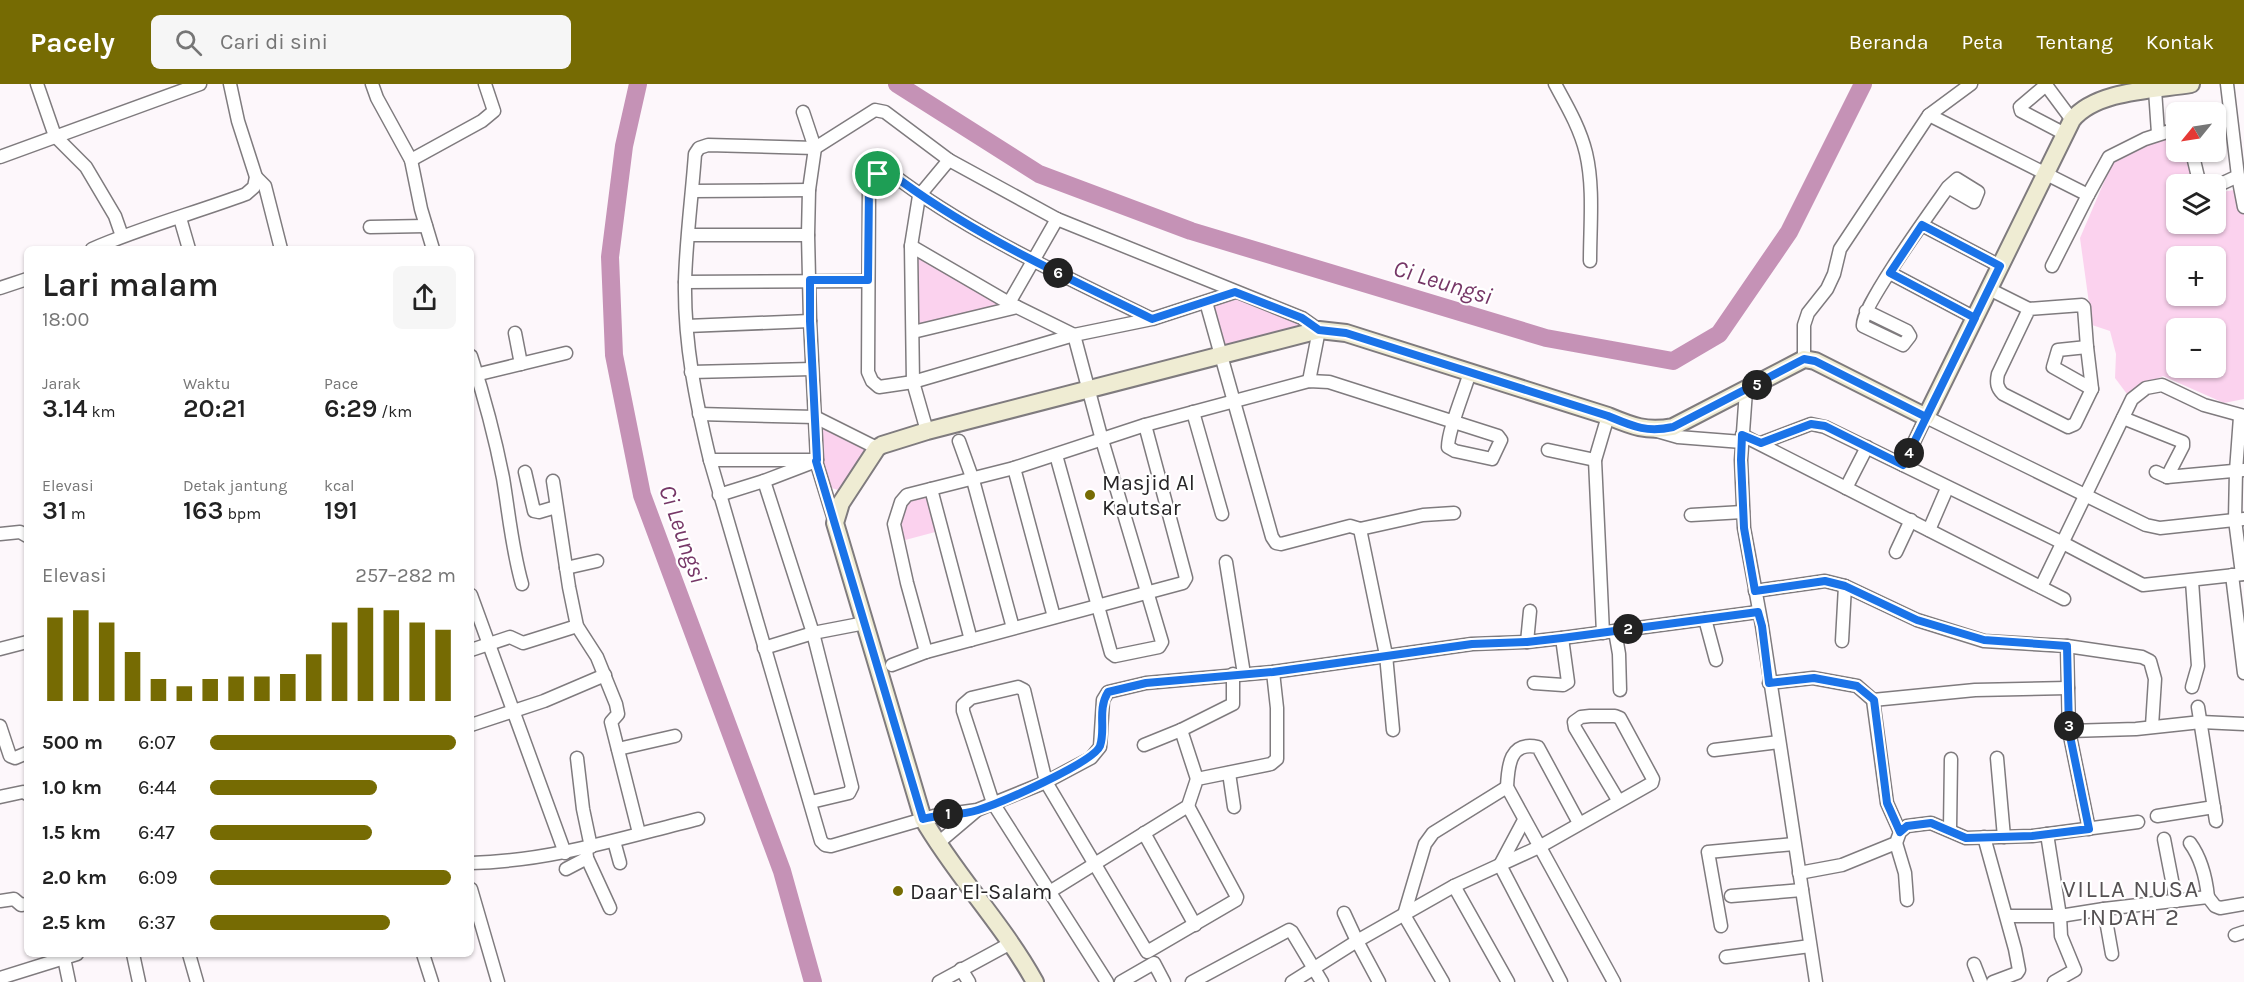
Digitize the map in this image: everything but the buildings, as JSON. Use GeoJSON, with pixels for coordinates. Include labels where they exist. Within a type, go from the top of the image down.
{"type":"FeatureCollection","features":[{"type":"Feature","properties":{"kind":"street"},"geometry":{"type":"LineString","coordinates":[[37,84],[55,136],[86,167],[115,216],[122,236]]}},
{"type":"Feature","properties":{"kind":"street"},"geometry":{"type":"LineString","coordinates":[[0,157],[200,84]]}},
{"type":"Feature","properties":{"kind":"street"},"geometry":{"type":"LineString","coordinates":[[230,84],[238,121],[256,177],[265,186],[280,246]]}},
{"type":"Feature","properties":{"kind":"street"},"geometry":{"type":"LineString","coordinates":[[372,84],[411,160],[432,246]]}},
{"type":"Feature","properties":{"kind":"street"},"geometry":{"type":"LineString","coordinates":[[411,160],[482,121],[494,111],[485,84]]}},
{"type":"Feature","properties":{"kind":"street"},"geometry":{"type":"LineString","coordinates":[[1555,84],[1577,125],[1586,152],[1590,187],[1590,261]]}},
{"type":"Feature","properties":{"kind":"street"},"geometry":{"type":"LineString","coordinates":[[1804,359],[1804,325],[1808,313],[1827,289],[1834,274],[1840,249],[1929,115],[1971,84]]}},
{"type":"Feature","properties":{"kind":"street"},"geometry":{"type":"LineString","coordinates":[[1903,465],[2069,127],[2080,111],[2108,90],[2155,90],[2191,84]]}},
{"type":"Feature","properties":{"kind":"street"},"geometry":{"type":"LineString","coordinates":[[2227,84],[2244,207]]}},
{"type":"Feature","properties":{"kind":"street"},"geometry":{"type":"LineString","coordinates":[[2155,90],[2158,134]]}},
{"type":"Feature","properties":{"kind":"street"},"geometry":{"type":"LineString","coordinates":[[1319,330],[1302,318],[1057,219],[949,160],[885,112],[878,110],[816,148],[704,146],[695,154],[685,282],[691,372],[719,495],[821,841],[827,845],[923,819],[977,810],[1046,782],[1091,758],[1100,747],[1103,700],[1108,692],[1146,683],[1273,672],[1472,644],[1527,642],[1758,612]]}},
{"type":"Feature","properties":{"kind":"street"},"geometry":{"type":"LineString","coordinates":[[803,112],[816,148],[809,190],[808,235],[816,461],[923,819],[937,844],[1011,943],[1035,982]]}},
{"type":"Feature","properties":{"kind":"street"},"geometry":{"type":"LineString","coordinates":[[1929,115],[2088,195]]}},
{"type":"Feature","properties":{"kind":"street"},"geometry":{"type":"LineString","coordinates":[[2052,266],[2109,157],[2166,132]]}},
{"type":"Feature","properties":{"kind":"street"},"geometry":{"type":"LineString","coordinates":[[927,431],[913,382],[911,246],[919,196],[949,160]]}},
{"type":"Feature","properties":{"kind":"street"},"geometry":{"type":"LineString","coordinates":[[1152,319],[1033,261],[919,196],[889,172],[882,172],[874,177],[869,188],[868,372],[875,385],[883,387],[913,382],[1074,335],[1152,319],[1235,292]]}},
{"type":"Feature","properties":{"kind":"street"},"geometry":{"type":"LineString","coordinates":[[2226,182],[2238,176]]}},
{"type":"Feature","properties":{"kind":"street"},"geometry":{"type":"LineString","coordinates":[[99,246],[249,192],[254,187],[256,177]]}},
{"type":"Feature","properties":{"kind":"street"},"geometry":{"type":"LineString","coordinates":[[1866,311],[1948,187]]}},
{"type":"Feature","properties":{"kind":"street"},"geometry":{"type":"LineString","coordinates":[[693,191],[809,190]]}},
{"type":"Feature","properties":{"kind":"street"},"geometry":{"type":"LineString","coordinates":[[180,218],[188,246]]}},
{"type":"Feature","properties":{"kind":"street"},"geometry":{"type":"LineString","coordinates":[[1013,305],[1033,261],[1057,219]]}},
{"type":"Feature","properties":{"kind":"street"},"geometry":{"type":"LineString","coordinates":[[1922,225],[2000,266]]}},
{"type":"Feature","properties":{"kind":"street"},"geometry":{"type":"LineString","coordinates":[[370,227],[426,226]]}},
{"type":"Feature","properties":{"kind":"street"},"geometry":{"type":"LineString","coordinates":[[689,235],[808,235]]}},
{"type":"Feature","properties":{"kind":"street"},"geometry":{"type":"LineString","coordinates":[[911,246],[1013,305],[1074,335],[1102,440],[1162,642],[1159,647],[1113,655],[1096,605],[1056,455]]}},
{"type":"Feature","properties":{"kind":"street"},"geometry":{"type":"LineString","coordinates":[[1890,273],[1975,318]]}},
{"type":"Feature","properties":{"kind":"street"},"geometry":{"type":"LineString","coordinates":[[0,288],[24,280]]}},
{"type":"Feature","properties":{"kind":"street"},"geometry":{"type":"LineString","coordinates":[[685,282],[868,280]]}},
{"type":"Feature","properties":{"kind":"street"},"geometry":{"type":"LineString","coordinates":[[1989,289],[2029,309],[2083,306],[2092,389],[2075,424],[2068,427],[1999,391],[1998,374],[2029,309]]}},
{"type":"Feature","properties":{"kind":"street"},"geometry":{"type":"LineString","coordinates":[[1206,302],[1272,537],[1276,543],[1281,544],[1350,526],[1360,529],[1423,516],[1454,513]]}},
{"type":"Feature","properties":{"kind":"street"},"geometry":{"type":"LineString","coordinates":[[913,332],[1013,305]]}},
{"type":"Feature","properties":{"kind":"street"},"geometry":{"type":"LineString","coordinates":[[687,326],[810,321]]}},
{"type":"Feature","properties":{"kind":"street"},"geometry":{"type":"LineString","coordinates":[[1309,381],[1319,330]]}},
{"type":"Feature","properties":{"kind":"street"},"geometry":{"type":"LineString","coordinates":[[835,523],[841,503],[877,448],[882,445],[927,431],[1319,330],[1346,333],[1608,416],[1642,429],[1656,430],[1678,437],[1742,438],[1761,443],[2064,599]]}},
{"type":"Feature","properties":{"kind":"street"},"geometry":{"type":"LineString","coordinates":[[515,333],[521,364]]}},
{"type":"Feature","properties":{"kind":"street"},"geometry":{"type":"LineString","coordinates":[[2086,347],[2058,350],[2053,368],[2092,389]]}},
{"type":"Feature","properties":{"kind":"street"},"geometry":{"type":"LineString","coordinates":[[522,584],[515,560],[503,478],[474,376],[566,353]]}},
{"type":"Feature","properties":{"kind":"street"},"geometry":{"type":"LineString","coordinates":[[1656,430],[1673,427],[1804,359],[1815,361],[2146,525],[2160,528],[2240,520]]}},
{"type":"Feature","properties":{"kind":"street"},"geometry":{"type":"LineString","coordinates":[[691,372],[812,369]]}},
{"type":"Feature","properties":{"kind":"street"},"geometry":{"type":"LineString","coordinates":[[926,652],[894,525],[901,502],[905,497],[1014,468],[1145,425],[1309,381],[1329,382],[1455,422],[1470,372]]}},
{"type":"Feature","properties":{"kind":"street"},"geometry":{"type":"LineString","coordinates":[[2041,587],[2132,399],[2146,388],[2162,385],[2204,405],[2242,417],[2240,575],[2244,673]]}},
{"type":"Feature","properties":{"kind":"street"},"geometry":{"type":"LineString","coordinates":[[1746,391],[1742,438],[1744,528],[1762,626],[1816,982]]}},
{"type":"Feature","properties":{"kind":"street"},"geometry":{"type":"LineString","coordinates":[[1193,412],[1222,514]]}},
{"type":"Feature","properties":{"kind":"street"},"geometry":{"type":"LineString","coordinates":[[699,414],[815,417],[877,448]]}},
{"type":"Feature","properties":{"kind":"street"},"geometry":{"type":"LineString","coordinates":[[1608,416],[1595,460],[1609,632],[1619,654],[1620,690]]}},
{"type":"Feature","properties":{"kind":"street"},"geometry":{"type":"LineString","coordinates":[[2123,418],[2183,442],[2183,446],[2162,474],[2240,471]]}},
{"type":"Feature","properties":{"kind":"street"},"geometry":{"type":"LineString","coordinates":[[1761,443],[1811,424],[1825,426],[2144,585],[2240,575]]}},
{"type":"Feature","properties":{"kind":"street"},"geometry":{"type":"LineString","coordinates":[[892,665],[926,652],[1181,584],[1186,578],[1145,425]]}},
{"type":"Feature","properties":{"kind":"street"},"geometry":{"type":"LineString","coordinates":[[959,441],[973,480],[1013,628]]}},
{"type":"Feature","properties":{"kind":"street"},"geometry":{"type":"LineString","coordinates":[[1846,488],[1867,447]]}},
{"type":"Feature","properties":{"kind":"street"},"geometry":{"type":"LineString","coordinates":[[1548,450],[1595,460]]}},
{"type":"Feature","properties":{"kind":"street"},"geometry":{"type":"LineString","coordinates":[[710,460],[816,461]]}},
{"type":"Feature","properties":{"kind":"street"},"geometry":{"type":"LineString","coordinates":[[719,495],[816,461]]}},
{"type":"Feature","properties":{"kind":"street"},"geometry":{"type":"LineString","coordinates":[[1014,468],[1054,617]]}},
{"type":"Feature","properties":{"kind":"street"},"geometry":{"type":"LineString","coordinates":[[525,472],[534,511],[539,512],[556,507]]}},
{"type":"Feature","properties":{"kind":"street"},"geometry":{"type":"LineString","coordinates":[[553,481],[577,626],[591,645],[618,711],[617,716],[611,722],[639,833]]}},
{"type":"Feature","properties":{"kind":"street"},"geometry":{"type":"LineString","coordinates":[[764,481],[813,633],[852,787],[849,792],[811,802]]}},
{"type":"Feature","properties":{"kind":"street"},"geometry":{"type":"LineString","coordinates":[[931,489],[971,640]]}},
{"type":"Feature","properties":{"kind":"street"},"geometry":{"type":"LineString","coordinates":[[1929,530],[1945,494]]}},
{"type":"Feature","properties":{"kind":"street"},"geometry":{"type":"LineString","coordinates":[[1691,514],[1743,512]]}},
{"type":"Feature","properties":{"kind":"street"},"geometry":{"type":"LineString","coordinates":[[1896,552],[1911,520]]}},
{"type":"Feature","properties":{"kind":"street"},"geometry":{"type":"LineString","coordinates":[[1360,529],[1386,655],[1393,730]]}},
{"type":"Feature","properties":{"kind":"street"},"geometry":{"type":"LineString","coordinates":[[0,534],[20,532],[24,534]]}},
{"type":"Feature","properties":{"kind":"street"},"geometry":{"type":"LineString","coordinates":[[566,568],[597,561]]}},
{"type":"Feature","properties":{"kind":"street"},"geometry":{"type":"LineString","coordinates":[[1144,745],[1181,730],[1233,704],[1238,674],[1226,562]]}},
{"type":"Feature","properties":{"kind":"street"},"geometry":{"type":"LineString","coordinates":[[1755,591],[1825,581],[1845,586],[1917,620],[1984,640],[2067,646],[2142,657],[2150,661],[2155,679],[2152,726]]}},
{"type":"Feature","properties":{"kind":"street"},"geometry":{"type":"LineString","coordinates":[[2192,581],[2198,666],[2192,687]]}},
{"type":"Feature","properties":{"kind":"street"},"geometry":{"type":"LineString","coordinates":[[1842,641],[1845,586]]}},
{"type":"Feature","properties":{"kind":"street"},"geometry":{"type":"LineString","coordinates":[[474,604],[565,853]]}},
{"type":"Feature","properties":{"kind":"street"},"geometry":{"type":"LineString","coordinates":[[1527,642],[1530,611]]}},
{"type":"Feature","properties":{"kind":"street"},"geometry":{"type":"LineString","coordinates":[[1706,619],[1716,660]]}},
{"type":"Feature","properties":{"kind":"street"},"geometry":{"type":"LineString","coordinates":[[764,648],[813,633],[865,623]]}},
{"type":"Feature","properties":{"kind":"street"},"geometry":{"type":"LineString","coordinates":[[474,649],[510,637],[523,643],[577,626]]}},
{"type":"Feature","properties":{"kind":"street"},"geometry":{"type":"LineString","coordinates":[[1534,683],[1563,686],[1568,682],[1562,638]]}},
{"type":"Feature","properties":{"kind":"street"},"geometry":{"type":"LineString","coordinates":[[0,649],[24,643]]}},
{"type":"Feature","properties":{"kind":"street"},"geometry":{"type":"LineString","coordinates":[[2067,646],[2069,731],[2089,829]]}},
{"type":"Feature","properties":{"kind":"street"},"geometry":{"type":"LineString","coordinates":[[1197,779],[1271,764],[1277,759],[1277,708],[1273,672]]}},
{"type":"Feature","properties":{"kind":"street"},"geometry":{"type":"LineString","coordinates":[[474,724],[513,712],[605,675]]}},
{"type":"Feature","properties":{"kind":"street"},"geometry":{"type":"LineString","coordinates":[[1769,683],[1814,678],[1857,686],[1874,700],[1887,803],[1898,838],[1905,873],[1907,900]]}},
{"type":"Feature","properties":{"kind":"street"},"geometry":{"type":"LineString","coordinates":[[1107,982],[993,803],[963,705],[971,698],[1018,687],[1024,690],[1046,782],[1147,952],[1236,900],[1237,897],[1188,806]]}},
{"type":"Feature","properties":{"kind":"street"},"geometry":{"type":"LineString","coordinates":[[1874,700],[1976,690],[2068,688]]}},
{"type":"Feature","properties":{"kind":"street"},"geometry":{"type":"LineString","coordinates":[[2199,707],[2216,821]]}},
{"type":"Feature","properties":{"kind":"street"},"geometry":{"type":"LineString","coordinates":[[1292,982],[1357,941],[1454,886],[1539,847],[1618,800],[1652,783],[1653,779],[1620,718],[1615,716],[1581,717],[1574,722],[1575,728],[1618,800]]}},
{"type":"Feature","properties":{"kind":"street"},"geometry":{"type":"LineString","coordinates":[[2069,731],[2136,729],[2200,722],[2244,724]]}},
{"type":"Feature","properties":{"kind":"street"},"geometry":{"type":"LineString","coordinates":[[0,726],[10,756],[15,758],[24,754]]}},
{"type":"Feature","properties":{"kind":"street"},"geometry":{"type":"LineString","coordinates":[[1051,891],[1188,806],[1197,779],[1181,730]]}},
{"type":"Feature","properties":{"kind":"street"},"geometry":{"type":"LineString","coordinates":[[618,749],[675,736]]}},
{"type":"Feature","properties":{"kind":"street"},"geometry":{"type":"LineString","coordinates":[[1714,750],[1779,742]]}},
{"type":"Feature","properties":{"kind":"street"},"geometry":{"type":"LineString","coordinates":[[1579,823],[1538,747],[1527,745],[1517,749],[1508,766],[1508,787],[1613,982]]}},
{"type":"Feature","properties":{"kind":"street"},"geometry":{"type":"LineString","coordinates":[[577,758],[588,851],[610,908]]}},
{"type":"Feature","properties":{"kind":"street"},"geometry":{"type":"LineString","coordinates":[[1997,758],[2004,837]]}},
{"type":"Feature","properties":{"kind":"street"},"geometry":{"type":"LineString","coordinates":[[1950,830],[1951,759]]}},
{"type":"Feature","properties":{"kind":"street"},"geometry":{"type":"LineString","coordinates":[[1229,773],[1234,807]]}},
{"type":"Feature","properties":{"kind":"street"},"geometry":{"type":"LineString","coordinates":[[1443,982],[1404,915],[1428,838],[1508,787]]}},
{"type":"Feature","properties":{"kind":"street"},"geometry":{"type":"LineString","coordinates":[[0,797],[24,792]]}},
{"type":"Feature","properties":{"kind":"street"},"geometry":{"type":"LineString","coordinates":[[2157,816],[2214,807]]}},
{"type":"Feature","properties":{"kind":"street"},"geometry":{"type":"LineString","coordinates":[[937,844],[977,810]]}},
{"type":"Feature","properties":{"kind":"street"},"geometry":{"type":"LineString","coordinates":[[474,863],[524,860],[588,851],[639,833],[698,819]]}},
{"type":"Feature","properties":{"kind":"street"},"geometry":{"type":"LineString","coordinates":[[1500,865],[1524,820]]}},
{"type":"Feature","properties":{"kind":"street"},"geometry":{"type":"LineString","coordinates":[[1799,873],[1842,865],[1898,838],[1907,826],[1931,823],[1966,838],[2047,834],[2138,822]]}},
{"type":"Feature","properties":{"kind":"street"},"geometry":{"type":"LineString","coordinates":[[1144,833],[1195,925]]}},
{"type":"Feature","properties":{"kind":"street"},"geometry":{"type":"LineString","coordinates":[[2047,834],[2061,936],[2075,970],[2054,982]]}},
{"type":"Feature","properties":{"kind":"street"},"geometry":{"type":"LineString","coordinates":[[1984,837],[2007,916],[2019,970],[1998,981]]}},
{"type":"Feature","properties":{"kind":"street"},"geometry":{"type":"LineString","coordinates":[[2164,839],[2176,901]]}},
{"type":"Feature","properties":{"kind":"street"},"geometry":{"type":"LineString","coordinates":[[614,841],[620,863]]}},
{"type":"Feature","properties":{"kind":"street"},"geometry":{"type":"LineString","coordinates":[[2190,843],[2196,852],[2207,884],[2208,897],[2215,906],[2220,908],[2244,904]]}},
{"type":"Feature","properties":{"kind":"street"},"geometry":{"type":"LineString","coordinates":[[1721,926],[1708,852],[1794,844]]}},
{"type":"Feature","properties":{"kind":"street"},"geometry":{"type":"LineString","coordinates":[[566,869],[588,851]]}},
{"type":"Feature","properties":{"kind":"street"},"geometry":{"type":"LineString","coordinates":[[1500,865],[1561,982]]}},
{"type":"Feature","properties":{"kind":"street"},"geometry":{"type":"LineString","coordinates":[[1454,886],[1508,982]]}},
{"type":"Feature","properties":{"kind":"street"},"geometry":{"type":"LineString","coordinates":[[1731,896],[1802,890]]}},
{"type":"Feature","properties":{"kind":"street"},"geometry":{"type":"LineString","coordinates":[[2007,916],[2060,916],[2208,897]]}},
{"type":"Feature","properties":{"kind":"street"},"geometry":{"type":"LineString","coordinates":[[0,901],[14,899],[21,905],[24,904]]}},
{"type":"Feature","properties":{"kind":"street"},"geometry":{"type":"LineString","coordinates":[[474,899],[498,982]]}},
{"type":"Feature","properties":{"kind":"street"},"geometry":{"type":"LineString","coordinates":[[2104,909],[2112,954]]}},
{"type":"Feature","properties":{"kind":"street"},"geometry":{"type":"LineString","coordinates":[[1344,913],[1379,982]]}},
{"type":"Feature","properties":{"kind":"street"},"geometry":{"type":"LineString","coordinates":[[1192,982],[1286,930],[1292,932],[1322,982]]}},
{"type":"Feature","properties":{"kind":"street"},"geometry":{"type":"LineString","coordinates":[[939,982],[1011,943]]}},
{"type":"Feature","properties":{"kind":"street"},"geometry":{"type":"LineString","coordinates":[[1726,957],[1810,946]]}},
{"type":"Feature","properties":{"kind":"street"},"geometry":{"type":"LineString","coordinates":[[0,978],[20,977],[48,959],[67,957]]}},
{"type":"Feature","properties":{"kind":"street"},"geometry":{"type":"LineString","coordinates":[[134,957],[139,982]]}},
{"type":"Feature","properties":{"kind":"street"},"geometry":{"type":"LineString","coordinates":[[190,957],[197,982]]}},
{"type":"Feature","properties":{"kind":"street"},"geometry":{"type":"LineString","coordinates":[[424,957],[432,982]]}},
{"type":"Feature","properties":{"kind":"street"},"geometry":{"type":"LineString","coordinates":[[64,958],[69,982]]}},
{"type":"Feature","properties":{"kind":"street"},"geometry":{"type":"LineString","coordinates":[[1121,982],[1154,963],[1164,982]]}},
{"type":"Feature","properties":{"kind":"street"},"geometry":{"type":"LineString","coordinates":[[1974,964],[1981,982]]}},
{"type":"Feature","properties":{"kind":"street"},"geometry":{"type":"LineString","coordinates":[[961,969],[969,982]]}},
{"type":"Feature","properties":{"kind":"shaded area"},"geometry":{"type":"Polygon","coordinates":[[[2166,137],[2166,162],[2195,162],[2199,174],[2166,174],[2166,234],[2226,234],[2226,191],[2240,189],[2244,208],[2244,399],[2224,403],[2168,378],[2226,378],[2226,318],[2166,318],[2166,377],[2163,376],[2127,394],[2115,378],[2116,354],[2110,331],[2092,325],[2080,238],[2113,161],[2142,142],[2166,137]]]}},
{"type":"Feature","properties":{"kind":"shaded area"},"geometry":{"type":"Polygon","coordinates":[[[911,246],[1017,307],[913,332],[911,246]]]}},
{"type":"Feature","properties":{"kind":"shaded area"},"geometry":{"type":"Polygon","coordinates":[[[1250,297],[1302,318],[1305,330],[1220,354],[1208,306],[1250,297]]]}},
{"type":"Feature","properties":{"kind":"shaded area"},"geometry":{"type":"Polygon","coordinates":[[[813,414],[868,448],[845,492],[818,484],[813,414]]]}},
{"type":"Feature","properties":{"kind":"shaded area"},"geometry":{"type":"Polygon","coordinates":[[[925,484],[939,531],[894,543],[888,524],[903,490],[925,484]]]}},
{"type":"Feature","properties":{"kind":"waterway","name":"Ci Leungsi"},"geometry":{"type":"LineString","coordinates":[[638,84],[624,146],[610,257],[614,355],[642,495],[782,871],[813,982]]}},
{"type":"Feature","properties":{"kind":"waterway","name":"Ci Leungsi"},"geometry":{"type":"LineString","coordinates":[[897,84],[1039,174],[1191,231],[1546,338],[1673,361],[1719,334],[1789,232],[1863,84]]}},
{"type":"Feature","properties":{"kind":"place","name":"Masjid Al Kautsar"},"geometry":{"type":"Point","coordinates":[1090,495]}},
{"type":"Feature","properties":{"kind":"place","name":"Daar El-Salam"},"geometry":{"type":"Point","coordinates":[898,891]}},
{"type":"Feature","properties":{"kind":"district","name":"VILLA NUSA INDAH 2"},"geometry":{"type":"Point","coordinates":[2131,903]}},
{"type":"Feature","properties":{"kind":"route"},"geometry":{"type":"LineString","coordinates":[[878,174],[869,188],[868,280],[810,280],[816,461],[923,819],[977,810],[1046,782],[1091,758],[1100,747],[1103,700],[1108,692],[1146,683],[1273,672],[1472,644],[1527,642],[1758,612],[1762,626],[1769,683],[1814,678],[1857,686],[1874,700],[1887,803],[1900,832],[1907,826],[1931,823],[1966,838],[2032,836],[2089,829],[2069,731],[2067,646],[1984,640],[1917,620],[1845,586],[1825,581],[1755,591],[1744,528],[1742,435],[1761,443],[1811,424],[1825,426],[1903,465],[1923,422],[1926,417],[1989,289],[2000,266],[1922,225],[1890,273],[1975,318],[1926,417],[1851,378],[1815,361],[1804,359],[1673,427],[1656,430],[1642,429],[1608,416],[1346,333],[1319,330],[1302,318],[1235,292],[1189,309],[1152,319],[1033,261],[919,196],[889,172],[878,174]]}}]}
